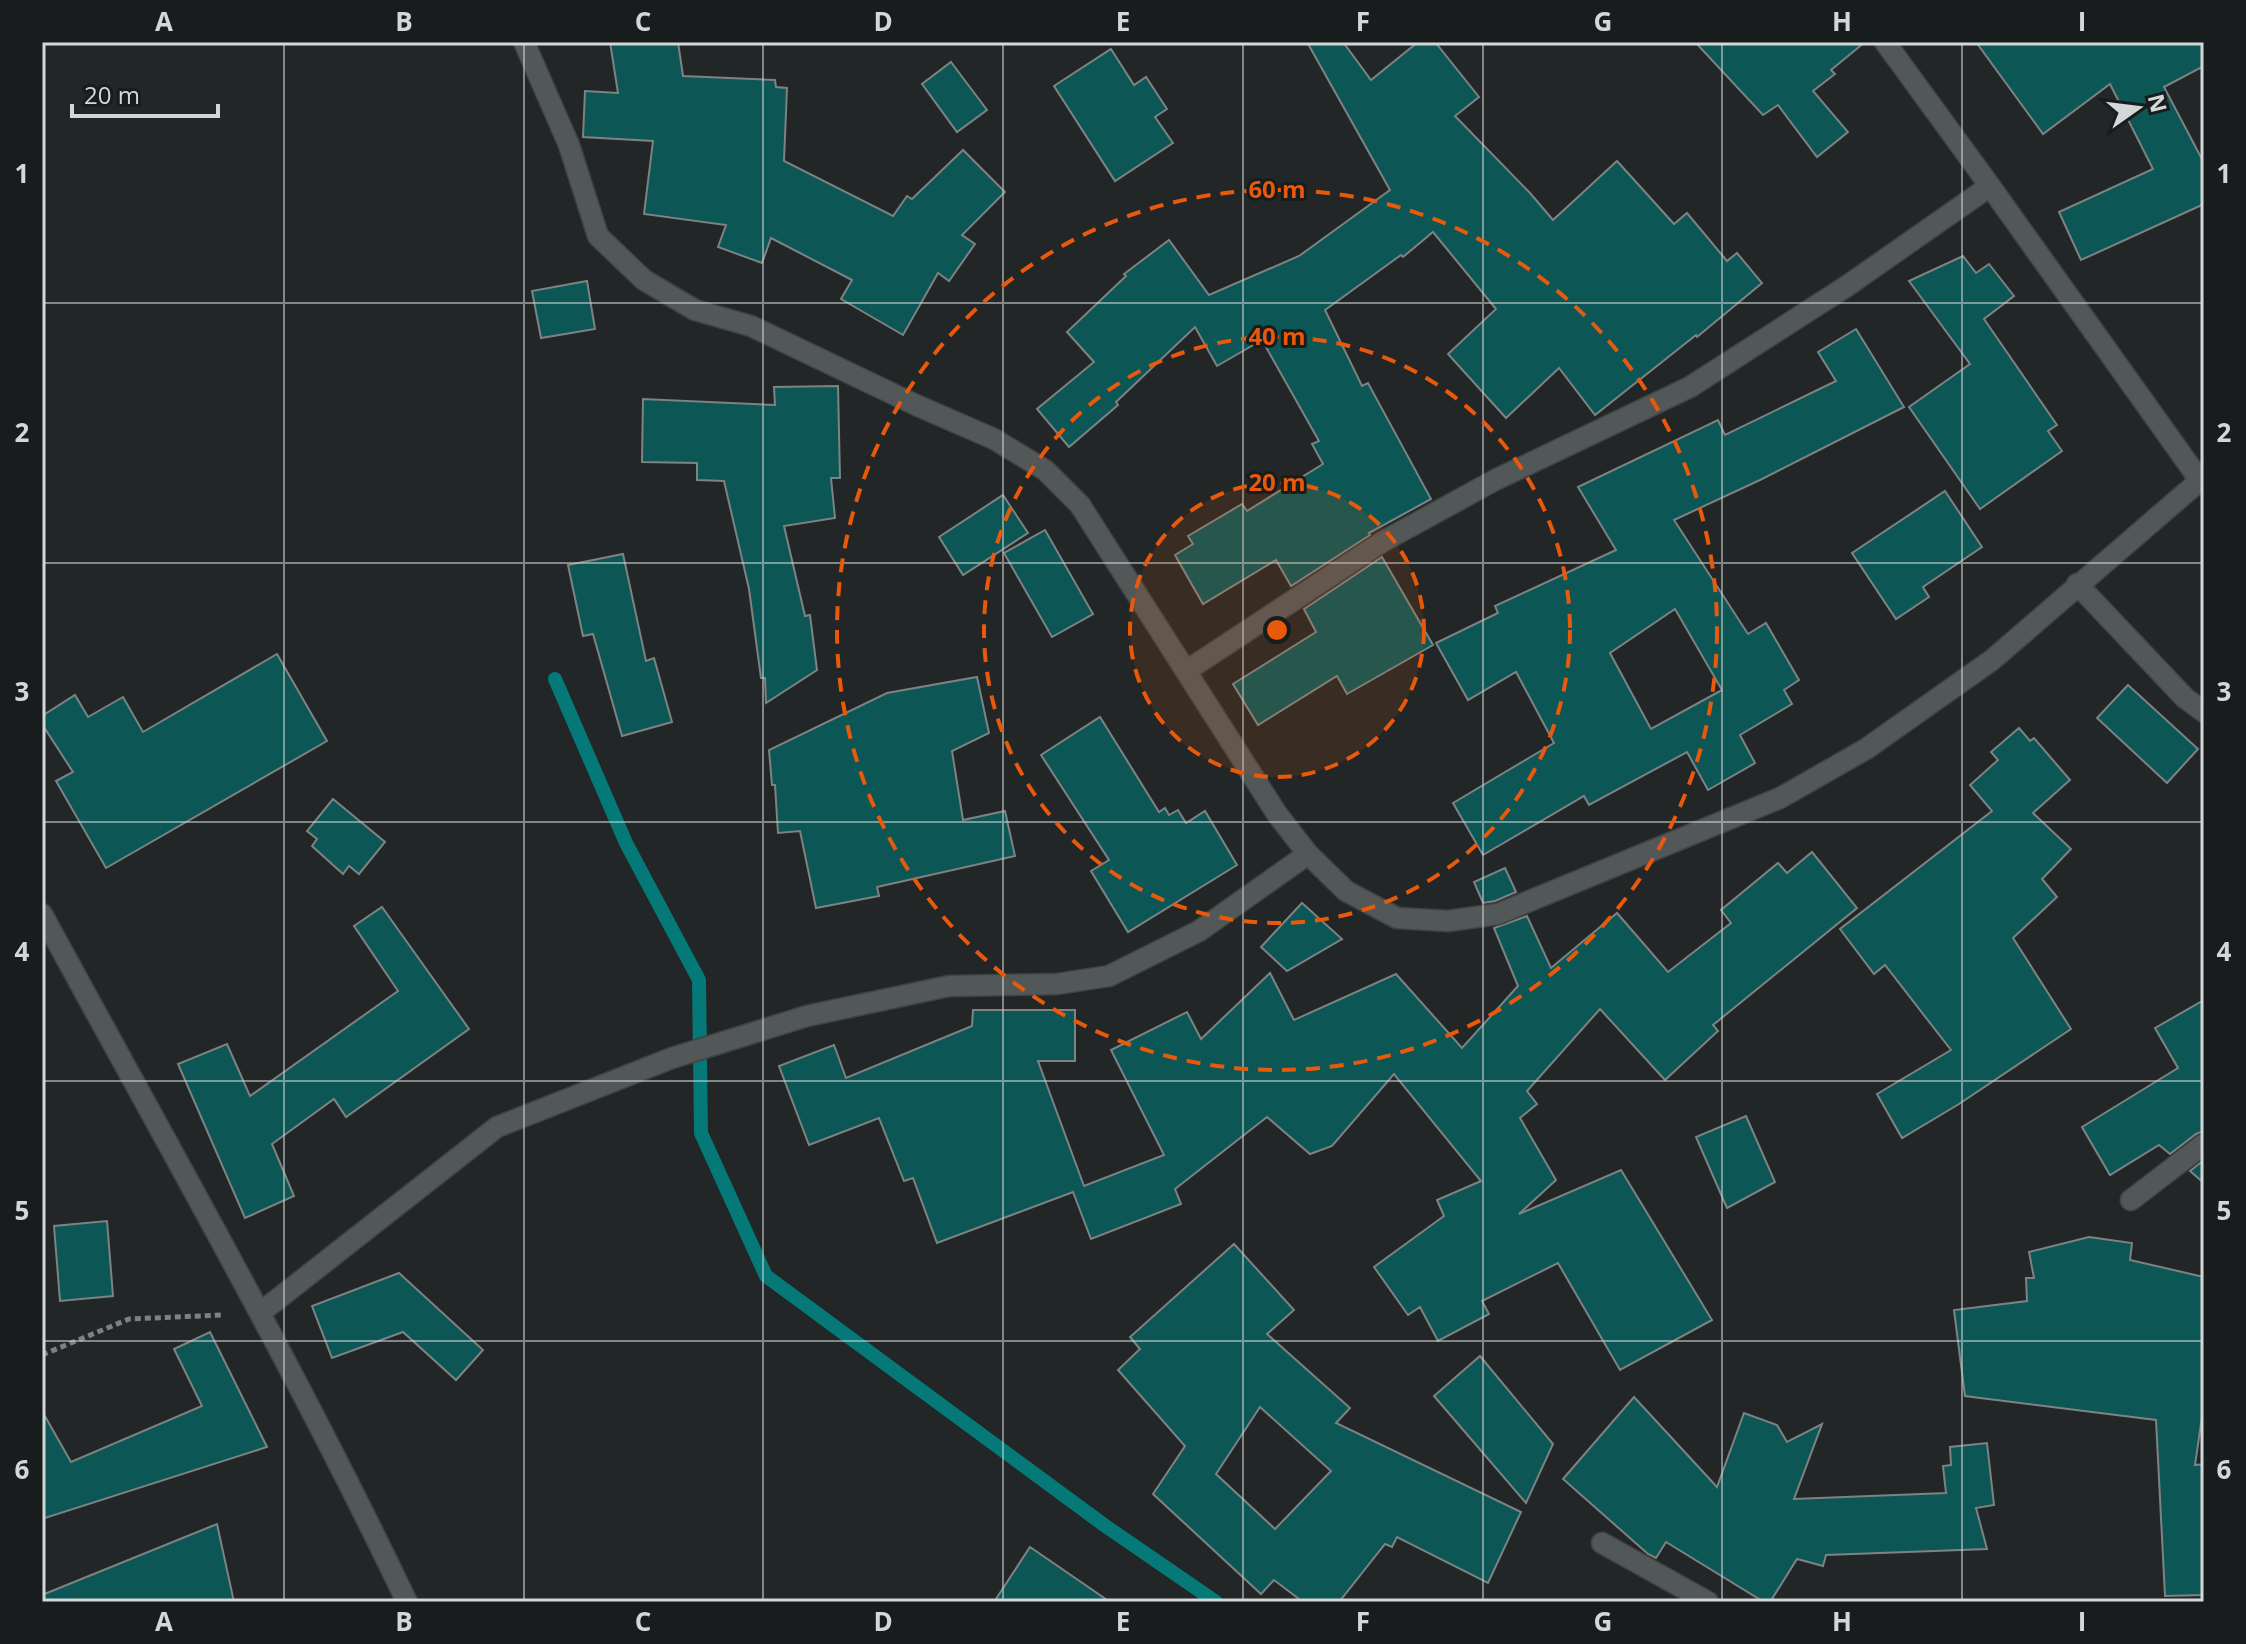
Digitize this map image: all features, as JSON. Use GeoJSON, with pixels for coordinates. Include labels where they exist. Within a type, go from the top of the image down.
{"type":"FeatureCollection","features":[{"type":"Feature","properties":{"kind":"street"},"geometry":{"type":"LineString","coordinates":[[524,42],[569,145],[598,236],[632,269],[644,280],[695,310],[751,326],[994,439],[1045,470],[1080,505],[1277,814],[1308,854],[1346,891],[1397,918],[1448,921],[1498,914],[1780,798],[1866,749],[1992,660],[2202,478],[1885,42]]}},
{"type":"Feature","properties":{"kind":"street"},"geometry":{"type":"LineString","coordinates":[[1186,671],[1382,542],[1495,480],[1690,387],[1847,286],[1990,186]]}},
{"type":"Feature","properties":{"kind":"street"},"geometry":{"type":"LineString","coordinates":[[2077,584],[2185,698],[2204,712]]}},
{"type":"Feature","properties":{"kind":"street"},"geometry":{"type":"LineString","coordinates":[[260,1313],[497,1127],[672,1058],[807,1016],[949,986],[1057,984],[1109,976],[1199,931],[1308,854]]}},
{"type":"Feature","properties":{"kind":"street"},"geometry":{"type":"LineString","coordinates":[[42,914],[260,1313],[360,1504],[407,1602]]}},
{"type":"Feature","properties":{"kind":"street"},"geometry":{"type":"LineString","coordinates":[[2131,1200],[2204,1144]]}},
{"type":"Feature","properties":{"kind":"street"},"geometry":{"type":"LineString","coordinates":[[1602,1543],[1708,1602]]}},
{"type":"Feature","properties":{"kind":"path"},"geometry":{"type":"LineString","coordinates":[[42,1355],[129,1319],[260,1313]]}},
{"type":"Feature","properties":{"kind":"building"},"geometry":{"type":"Polygon","coordinates":[[[610,42],[678,42],[683,76],[775,80],[776,87],[787,88],[784,161],[893,216],[907,196],[912,199],[963,150],[1005,192],[962,235],[975,244],[949,281],[938,273],[903,335],[841,299],[852,280],[771,238],[762,263],[718,247],[726,225],[644,214],[653,141],[583,137],[585,91],[618,93],[610,42]]]}},
{"type":"Feature","properties":{"kind":"building"},"geometry":{"type":"Polygon","coordinates":[[[1307,42],[1343,42],[1371,80],[1418,42],[1435,42],[1479,97],[1455,116],[1553,220],[1617,161],[1674,224],[1687,213],[1727,261],[1737,253],[1762,283],[1595,415],[1559,368],[1506,418],[1448,354],[1496,309],[1433,232],[1403,257],[1401,255],[1325,310],[1362,386],[1368,383],[1431,499],[1369,533],[1291,586],[1276,560],[1203,604],[1175,555],[1193,544],[1188,536],[1242,504],[1247,511],[1323,464],[1312,444],[1319,441],[1262,340],[1217,366],[1195,327],[1116,402],[1118,405],[1069,447],[1037,409],[1094,362],[1067,332],[1126,276],[1124,274],[1169,240],[1209,295],[1299,256],[1390,190],[1307,42]]]}},
{"type":"Feature","properties":{"kind":"building"},"geometry":{"type":"Polygon","coordinates":[[[1695,42],[1865,42],[1831,70],[1835,74],[1813,91],[1848,132],[1817,157],[1778,105],[1763,115],[1695,42]]]}},
{"type":"Feature","properties":{"kind":"building"},"geometry":{"type":"Polygon","coordinates":[[[1976,42],[2204,42],[2204,66],[2164,87],[2204,163],[2204,204],[2081,260],[2059,212],[2153,169],[2110,84],[2043,134],[1976,42]]]}},
{"type":"Feature","properties":{"kind":"building"},"geometry":{"type":"Polygon","coordinates":[[[1111,49],[1134,85],[1146,77],[1167,109],[1155,117],[1173,143],[1115,181],[1054,86],[1111,49]]]}},
{"type":"Feature","properties":{"kind":"building"},"geometry":{"type":"Polygon","coordinates":[[[951,62],[987,110],[957,132],[922,84],[951,62]]]}},
{"type":"Feature","properties":{"kind":"building"},"geometry":{"type":"Polygon","coordinates":[[[1963,256],[1976,273],[1989,264],[2014,296],[1984,319],[2057,425],[2048,431],[2062,451],[1980,509],[1909,407],[1970,364],[1909,281],[1963,256]]]}},
{"type":"Feature","properties":{"kind":"building"},"geometry":{"type":"Polygon","coordinates":[[[587,281],[595,329],[541,338],[532,291],[587,281]]]}},
{"type":"Feature","properties":{"kind":"building"},"geometry":{"type":"Polygon","coordinates":[[[1856,329],[1904,407],[1674,520],[1748,634],[1766,623],[1799,680],[1784,690],[1792,704],[1740,735],[1755,763],[1708,790],[1687,752],[1589,805],[1584,796],[1483,855],[1453,803],[1554,743],[1516,672],[1468,700],[1436,643],[1498,613],[1495,606],[1616,550],[1578,487],[1718,420],[1725,435],[1836,381],[1818,352],[1856,329]],[[1675,609],[1610,653],[1651,729],[1722,690],[1675,609]]]}},
{"type":"Feature","properties":{"kind":"building"},"geometry":{"type":"Polygon","coordinates":[[[838,386],[840,478],[831,478],[835,518],[784,526],[805,616],[810,615],[817,670],[766,703],[765,678],[761,678],[749,589],[724,481],[697,480],[697,463],[642,462],[643,399],[775,405],[774,387],[838,386]]]}},
{"type":"Feature","properties":{"kind":"building"},"geometry":{"type":"Polygon","coordinates":[[[1945,491],[1982,547],[1923,587],[1929,597],[1896,619],[1852,553],[1945,491]]]}},
{"type":"Feature","properties":{"kind":"building"},"geometry":{"type":"Polygon","coordinates":[[[1003,495],[1028,533],[963,575],[939,537],[1003,495]]]}},
{"type":"Feature","properties":{"kind":"building"},"geometry":{"type":"Polygon","coordinates":[[[1045,530],[1093,614],[1052,637],[1004,553],[1045,530]]]}},
{"type":"Feature","properties":{"kind":"building"},"geometry":{"type":"Polygon","coordinates":[[[623,554],[646,661],[654,658],[672,722],[622,736],[593,634],[583,636],[568,565],[623,554]]]}},
{"type":"Feature","properties":{"kind":"building"},"geometry":{"type":"Polygon","coordinates":[[[1382,557],[1433,645],[1347,694],[1337,676],[1258,725],[1233,684],[1316,632],[1304,609],[1382,557]]]}},
{"type":"Feature","properties":{"kind":"building"},"geometry":{"type":"Polygon","coordinates":[[[277,654],[327,741],[106,868],[56,781],[73,772],[42,724],[42,716],[75,695],[88,717],[123,697],[143,732],[277,654]]]}},
{"type":"Feature","properties":{"kind":"building"},"geometry":{"type":"Polygon","coordinates":[[[977,677],[989,733],[952,751],[963,820],[1005,811],[1015,856],[877,887],[879,896],[816,908],[800,831],[778,833],[769,750],[887,693],[977,677]]]}},
{"type":"Feature","properties":{"kind":"building"},"geometry":{"type":"Polygon","coordinates":[[[2128,685],[2198,749],[2167,783],[2097,718],[2128,685]]]}},
{"type":"Feature","properties":{"kind":"building"},"geometry":{"type":"Polygon","coordinates":[[[1100,717],[1159,812],[1165,808],[1169,815],[1178,810],[1186,823],[1205,811],[1237,865],[1128,932],[1091,871],[1109,860],[1041,755],[1100,717]]]}},
{"type":"Feature","properties":{"kind":"building"},"geometry":{"type":"Polygon","coordinates":[[[2019,728],[2030,741],[2034,738],[2070,780],[2033,813],[2071,849],[2042,879],[2057,897],[2013,938],[2071,1029],[1902,1138],[1877,1094],[1951,1050],[1885,965],[1874,974],[1840,929],[1992,811],[1970,785],[1998,760],[1991,752],[2019,728]]]}},
{"type":"Feature","properties":{"kind":"building"},"geometry":{"type":"Polygon","coordinates":[[[333,799],[385,842],[359,874],[349,866],[343,874],[312,846],[317,839],[307,831],[333,799]]]}},
{"type":"Feature","properties":{"kind":"building"},"geometry":{"type":"Polygon","coordinates":[[[1812,852],[1857,908],[1713,1025],[1718,1031],[1665,1080],[1600,1009],[1527,1091],[1537,1104],[1520,1118],[1556,1180],[1519,1214],[1621,1170],[1712,1320],[1620,1370],[1558,1263],[1482,1301],[1489,1314],[1438,1341],[1420,1307],[1408,1315],[1374,1267],[1444,1216],[1437,1200],[1481,1181],[1394,1074],[1332,1146],[1310,1154],[1267,1117],[1175,1189],[1181,1204],[1091,1239],[1073,1192],[937,1243],[913,1178],[904,1181],[879,1118],[809,1145],[779,1066],[834,1045],[846,1078],[972,1026],[973,1010],[1075,1010],[1075,1061],[1038,1061],[1084,1186],[1164,1155],[1111,1050],[1187,1012],[1201,1039],[1270,973],[1294,1020],[1396,974],[1462,1048],[1518,986],[1494,928],[1527,916],[1551,968],[1617,913],[1668,972],[1731,923],[1721,910],[1778,863],[1787,873],[1812,852]]]}},
{"type":"Feature","properties":{"kind":"building"},"geometry":{"type":"Polygon","coordinates":[[[1505,868],[1516,892],[1483,903],[1474,882],[1505,868]]]}},
{"type":"Feature","properties":{"kind":"building"},"geometry":{"type":"Polygon","coordinates":[[[1302,903],[1342,939],[1287,971],[1261,947],[1302,903]]]}},
{"type":"Feature","properties":{"kind":"building"},"geometry":{"type":"Polygon","coordinates":[[[382,907],[469,1029],[346,1117],[334,1099],[272,1144],[294,1196],[245,1218],[178,1064],[227,1044],[250,1096],[398,991],[354,926],[382,907]]]}},
{"type":"Feature","properties":{"kind":"building"},"geometry":{"type":"Polygon","coordinates":[[[2204,1000],[2204,1131],[2170,1154],[2159,1145],[2110,1175],[2082,1127],[2178,1068],[2155,1028],[2204,1000]]]}},
{"type":"Feature","properties":{"kind":"building"},"geometry":{"type":"Polygon","coordinates":[[[1746,1116],[1775,1182],[1727,1208],[1696,1137],[1746,1116]]]}},
{"type":"Feature","properties":{"kind":"building"},"geometry":{"type":"Polygon","coordinates":[[[2204,1160],[2204,1183],[2190,1171],[2204,1160]]]}},
{"type":"Feature","properties":{"kind":"building"},"geometry":{"type":"Polygon","coordinates":[[[107,1221],[113,1296],[60,1301],[54,1226],[107,1221]]]}},
{"type":"Feature","properties":{"kind":"building"},"geometry":{"type":"Polygon","coordinates":[[[2089,1237],[2132,1243],[2130,1260],[2204,1277],[2204,1403],[2195,1465],[2204,1464],[2204,1595],[2165,1596],[2156,1420],[1965,1396],[1954,1310],[2027,1301],[2026,1278],[2034,1278],[2029,1252],[2089,1237]]]}},
{"type":"Feature","properties":{"kind":"building"},"geometry":{"type":"Polygon","coordinates":[[[1234,1244],[1294,1310],[1267,1334],[1350,1408],[1336,1423],[1521,1512],[1488,1583],[1397,1537],[1392,1547],[1385,1544],[1339,1602],[1303,1602],[1274,1580],[1261,1594],[1153,1494],[1185,1446],[1118,1370],[1140,1349],[1130,1337],[1234,1244]],[[1260,1407],[1216,1474],[1275,1529],[1331,1471],[1260,1407]]]}},
{"type":"Feature","properties":{"kind":"building"},"geometry":{"type":"Polygon","coordinates":[[[399,1273],[483,1350],[456,1380],[403,1332],[332,1358],[312,1306],[399,1273]]]}},
{"type":"Feature","properties":{"kind":"building"},"geometry":{"type":"Polygon","coordinates":[[[210,1332],[267,1447],[42,1519],[42,1411],[71,1462],[202,1406],[174,1349],[210,1332]]]}},
{"type":"Feature","properties":{"kind":"building"},"geometry":{"type":"Polygon","coordinates":[[[1480,1356],[1553,1444],[1526,1503],[1434,1396],[1480,1356]]]}},
{"type":"Feature","properties":{"kind":"building"},"geometry":{"type":"Polygon","coordinates":[[[1634,1397],[1717,1487],[1744,1413],[1777,1425],[1787,1442],[1822,1424],[1794,1499],[1946,1493],[1943,1466],[1951,1465],[1950,1447],[1987,1443],[1994,1505],[1976,1508],[1987,1549],[1826,1555],[1823,1566],[1797,1559],[1770,1602],[1764,1602],[1666,1542],[1656,1558],[1563,1479],[1634,1397]]]}},
{"type":"Feature","properties":{"kind":"building"},"geometry":{"type":"Polygon","coordinates":[[[217,1524],[234,1602],[42,1602],[42,1595],[217,1524]]]}},
{"type":"Feature","properties":{"kind":"building"},"geometry":{"type":"Polygon","coordinates":[[[1030,1547],[1110,1602],[994,1602],[1030,1547]]]}},
{"type":"Feature","properties":{"kind":"waterway"},"geometry":{"type":"LineString","coordinates":[[555,679],[626,843],[699,980],[701,1133],[766,1276],[1104,1525],[1216,1602]]}}]}
